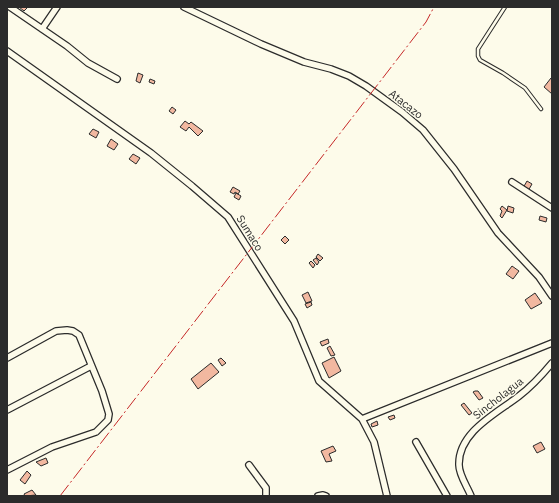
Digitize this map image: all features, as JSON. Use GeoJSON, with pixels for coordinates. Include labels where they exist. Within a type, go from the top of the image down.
{"type":"FeatureCollection","features":[{"type":"Feature","properties":{"kind":"street"},"geometry":{"type":"LineString","coordinates":[[10,7],[67,46],[88,63],[117,79]]}},
{"type":"Feature","properties":{"kind":"street"},"geometry":{"type":"LineString","coordinates":[[42,29],[57,7]]}},
{"type":"Feature","properties":{"kind":"street","name":"Atacazo"},"geometry":{"type":"LineString","coordinates":[[184,7],[261,44],[304,62],[331,68],[349,76],[366,86],[402,112],[423,130],[454,169],[498,233],[539,277],[552,296]]}},
{"type":"Feature","properties":{"kind":"street","name":"Sumaco"},"geometry":{"type":"LineString","coordinates":[[7,51],[151,153],[228,217],[294,321],[319,381],[362,419],[374,442],[387,496]]}},
{"type":"Feature","properties":{"kind":"street"},"geometry":{"type":"LineString","coordinates":[[512,182],[552,208]]}},
{"type":"Feature","properties":{"kind":"street"},"geometry":{"type":"LineString","coordinates":[[7,358],[56,331],[73,331],[78,335],[84,346],[110,414],[108,420],[96,432],[52,447],[7,470]]}},
{"type":"Feature","properties":{"kind":"street"},"geometry":{"type":"LineString","coordinates":[[362,419],[552,343]]}},
{"type":"Feature","properties":{"kind":"street","name":"Sincholagua"},"geometry":{"type":"LineString","coordinates":[[471,496],[460,472],[459,465],[460,457],[468,438],[478,426],[521,394],[552,364]]}},
{"type":"Feature","properties":{"kind":"street"},"geometry":{"type":"LineString","coordinates":[[7,410],[91,366]]}},
{"type":"Feature","properties":{"kind":"street"},"geometry":{"type":"LineString","coordinates":[[416,442],[447,496]]}},
{"type":"Feature","properties":{"kind":"street"},"geometry":{"type":"LineString","coordinates":[[250,464],[266,488],[266,496]]}},
{"type":"Feature","properties":{"kind":"street"},"geometry":{"type":"LineString","coordinates":[[318,496],[326,496]]}},
{"type":"Feature","properties":{"kind":"lane"},"geometry":{"type":"LineString","coordinates":[[505,7],[478,49],[478,56],[480,60],[525,88],[541,109]]}},
{"type":"Feature","properties":{"kind":"building"},"geometry":{"type":"Polygon","coordinates":[[[19,7],[28,7],[24,11],[19,7]]]}},
{"type":"Feature","properties":{"kind":"building"},"geometry":{"type":"Polygon","coordinates":[[[138,73],[143,75],[140,83],[136,81],[138,73]]]}},
{"type":"Feature","properties":{"kind":"building"},"geometry":{"type":"Polygon","coordinates":[[[551,78],[552,79],[552,94],[544,87],[551,78]]]}},
{"type":"Feature","properties":{"kind":"building"},"geometry":{"type":"Polygon","coordinates":[[[150,79],[155,81],[154,84],[149,82],[150,79]]]}},
{"type":"Feature","properties":{"kind":"building"},"geometry":{"type":"Polygon","coordinates":[[[172,107],[176,110],[173,114],[169,111],[172,107]]]}},
{"type":"Feature","properties":{"kind":"building"},"geometry":{"type":"Polygon","coordinates":[[[185,121],[189,124],[191,122],[203,131],[198,136],[189,127],[186,131],[180,127],[185,121]]]}},
{"type":"Feature","properties":{"kind":"building"},"geometry":{"type":"Polygon","coordinates":[[[93,129],[99,132],[96,138],[89,134],[93,129]]]}},
{"type":"Feature","properties":{"kind":"building"},"geometry":{"type":"Polygon","coordinates":[[[111,139],[118,144],[114,150],[107,146],[111,139]]]}},
{"type":"Feature","properties":{"kind":"building"},"geometry":{"type":"Polygon","coordinates":[[[133,154],[140,158],[136,164],[129,159],[133,154]]]}},
{"type":"Feature","properties":{"kind":"building"},"geometry":{"type":"Polygon","coordinates":[[[527,181],[532,184],[528,191],[523,188],[527,181]]]}},
{"type":"Feature","properties":{"kind":"building"},"geometry":{"type":"Polygon","coordinates":[[[233,187],[240,191],[238,194],[235,192],[234,194],[230,192],[233,187]]]}},
{"type":"Feature","properties":{"kind":"building"},"geometry":{"type":"Polygon","coordinates":[[[236,193],[241,196],[239,200],[234,197],[236,193]]]}},
{"type":"Feature","properties":{"kind":"building"},"geometry":{"type":"Polygon","coordinates":[[[502,206],[507,210],[502,218],[500,216],[502,211],[500,209],[502,206]]]}},
{"type":"Feature","properties":{"kind":"building"},"geometry":{"type":"Polygon","coordinates":[[[508,206],[514,208],[513,213],[507,211],[508,206]]]}},
{"type":"Feature","properties":{"kind":"building"},"geometry":{"type":"Polygon","coordinates":[[[540,216],[547,218],[546,222],[539,220],[540,216]]]}},
{"type":"Feature","properties":{"kind":"building"},"geometry":{"type":"Polygon","coordinates":[[[285,236],[289,240],[285,244],[281,240],[285,236]]]}},
{"type":"Feature","properties":{"kind":"building"},"geometry":{"type":"Polygon","coordinates":[[[318,254],[323,258],[320,261],[316,257],[318,254]]]}},
{"type":"Feature","properties":{"kind":"building"},"geometry":{"type":"Polygon","coordinates":[[[316,258],[319,262],[317,265],[313,260],[316,258]]]}},
{"type":"Feature","properties":{"kind":"building"},"geometry":{"type":"Polygon","coordinates":[[[311,261],[315,265],[313,268],[309,263],[311,261]]]}},
{"type":"Feature","properties":{"kind":"building"},"geometry":{"type":"Polygon","coordinates":[[[512,266],[519,271],[513,279],[506,274],[512,266]]]}},
{"type":"Feature","properties":{"kind":"building"},"geometry":{"type":"Polygon","coordinates":[[[308,292],[312,301],[306,303],[302,295],[308,292]]]}},
{"type":"Feature","properties":{"kind":"building"},"geometry":{"type":"Polygon","coordinates":[[[535,293],[542,303],[531,309],[525,300],[535,293]]]}},
{"type":"Feature","properties":{"kind":"building"},"geometry":{"type":"Polygon","coordinates":[[[311,302],[312,305],[307,308],[305,304],[311,302]]]}},
{"type":"Feature","properties":{"kind":"building"},"geometry":{"type":"Polygon","coordinates":[[[328,339],[329,343],[322,346],[320,342],[328,339]]]}},
{"type":"Feature","properties":{"kind":"building"},"geometry":{"type":"Polygon","coordinates":[[[330,346],[335,355],[331,356],[327,348],[330,346]]]}},
{"type":"Feature","properties":{"kind":"building"},"geometry":{"type":"Polygon","coordinates":[[[334,357],[341,371],[329,378],[322,363],[334,357]]]}},
{"type":"Feature","properties":{"kind":"building"},"geometry":{"type":"Polygon","coordinates":[[[221,358],[226,363],[222,366],[218,360],[221,358]]]}},
{"type":"Feature","properties":{"kind":"building"},"geometry":{"type":"Polygon","coordinates":[[[211,363],[219,372],[198,389],[191,379],[211,363]]]}},
{"type":"Feature","properties":{"kind":"building"},"geometry":{"type":"Polygon","coordinates":[[[478,391],[483,398],[479,400],[473,392],[478,391]]]}},
{"type":"Feature","properties":{"kind":"building"},"geometry":{"type":"Polygon","coordinates":[[[464,403],[472,413],[469,415],[461,405],[464,403]]]}},
{"type":"Feature","properties":{"kind":"building"},"geometry":{"type":"Polygon","coordinates":[[[394,415],[395,418],[390,420],[388,417],[394,415]]]}},
{"type":"Feature","properties":{"kind":"building"},"geometry":{"type":"Polygon","coordinates":[[[377,421],[378,425],[372,427],[371,424],[377,421]]]}},
{"type":"Feature","properties":{"kind":"building"},"geometry":{"type":"Polygon","coordinates":[[[541,442],[545,449],[537,453],[533,446],[541,442]]]}},
{"type":"Feature","properties":{"kind":"building"},"geometry":{"type":"Polygon","coordinates":[[[333,446],[336,451],[329,454],[332,461],[326,462],[321,451],[333,446]]]}},
{"type":"Feature","properties":{"kind":"building"},"geometry":{"type":"Polygon","coordinates":[[[46,458],[48,463],[41,466],[36,462],[46,458]]]}},
{"type":"Feature","properties":{"kind":"building"},"geometry":{"type":"Polygon","coordinates":[[[27,471],[31,475],[25,484],[20,480],[27,471]]]}},
{"type":"Feature","properties":{"kind":"building"},"geometry":{"type":"Polygon","coordinates":[[[32,490],[36,495],[25,496],[24,494],[32,490]]]}},
{"type":"Feature","properties":{"kind":"power"},"geometry":{"type":"LineString","coordinates":[[60,496],[426,22],[434,7]]}}]}
